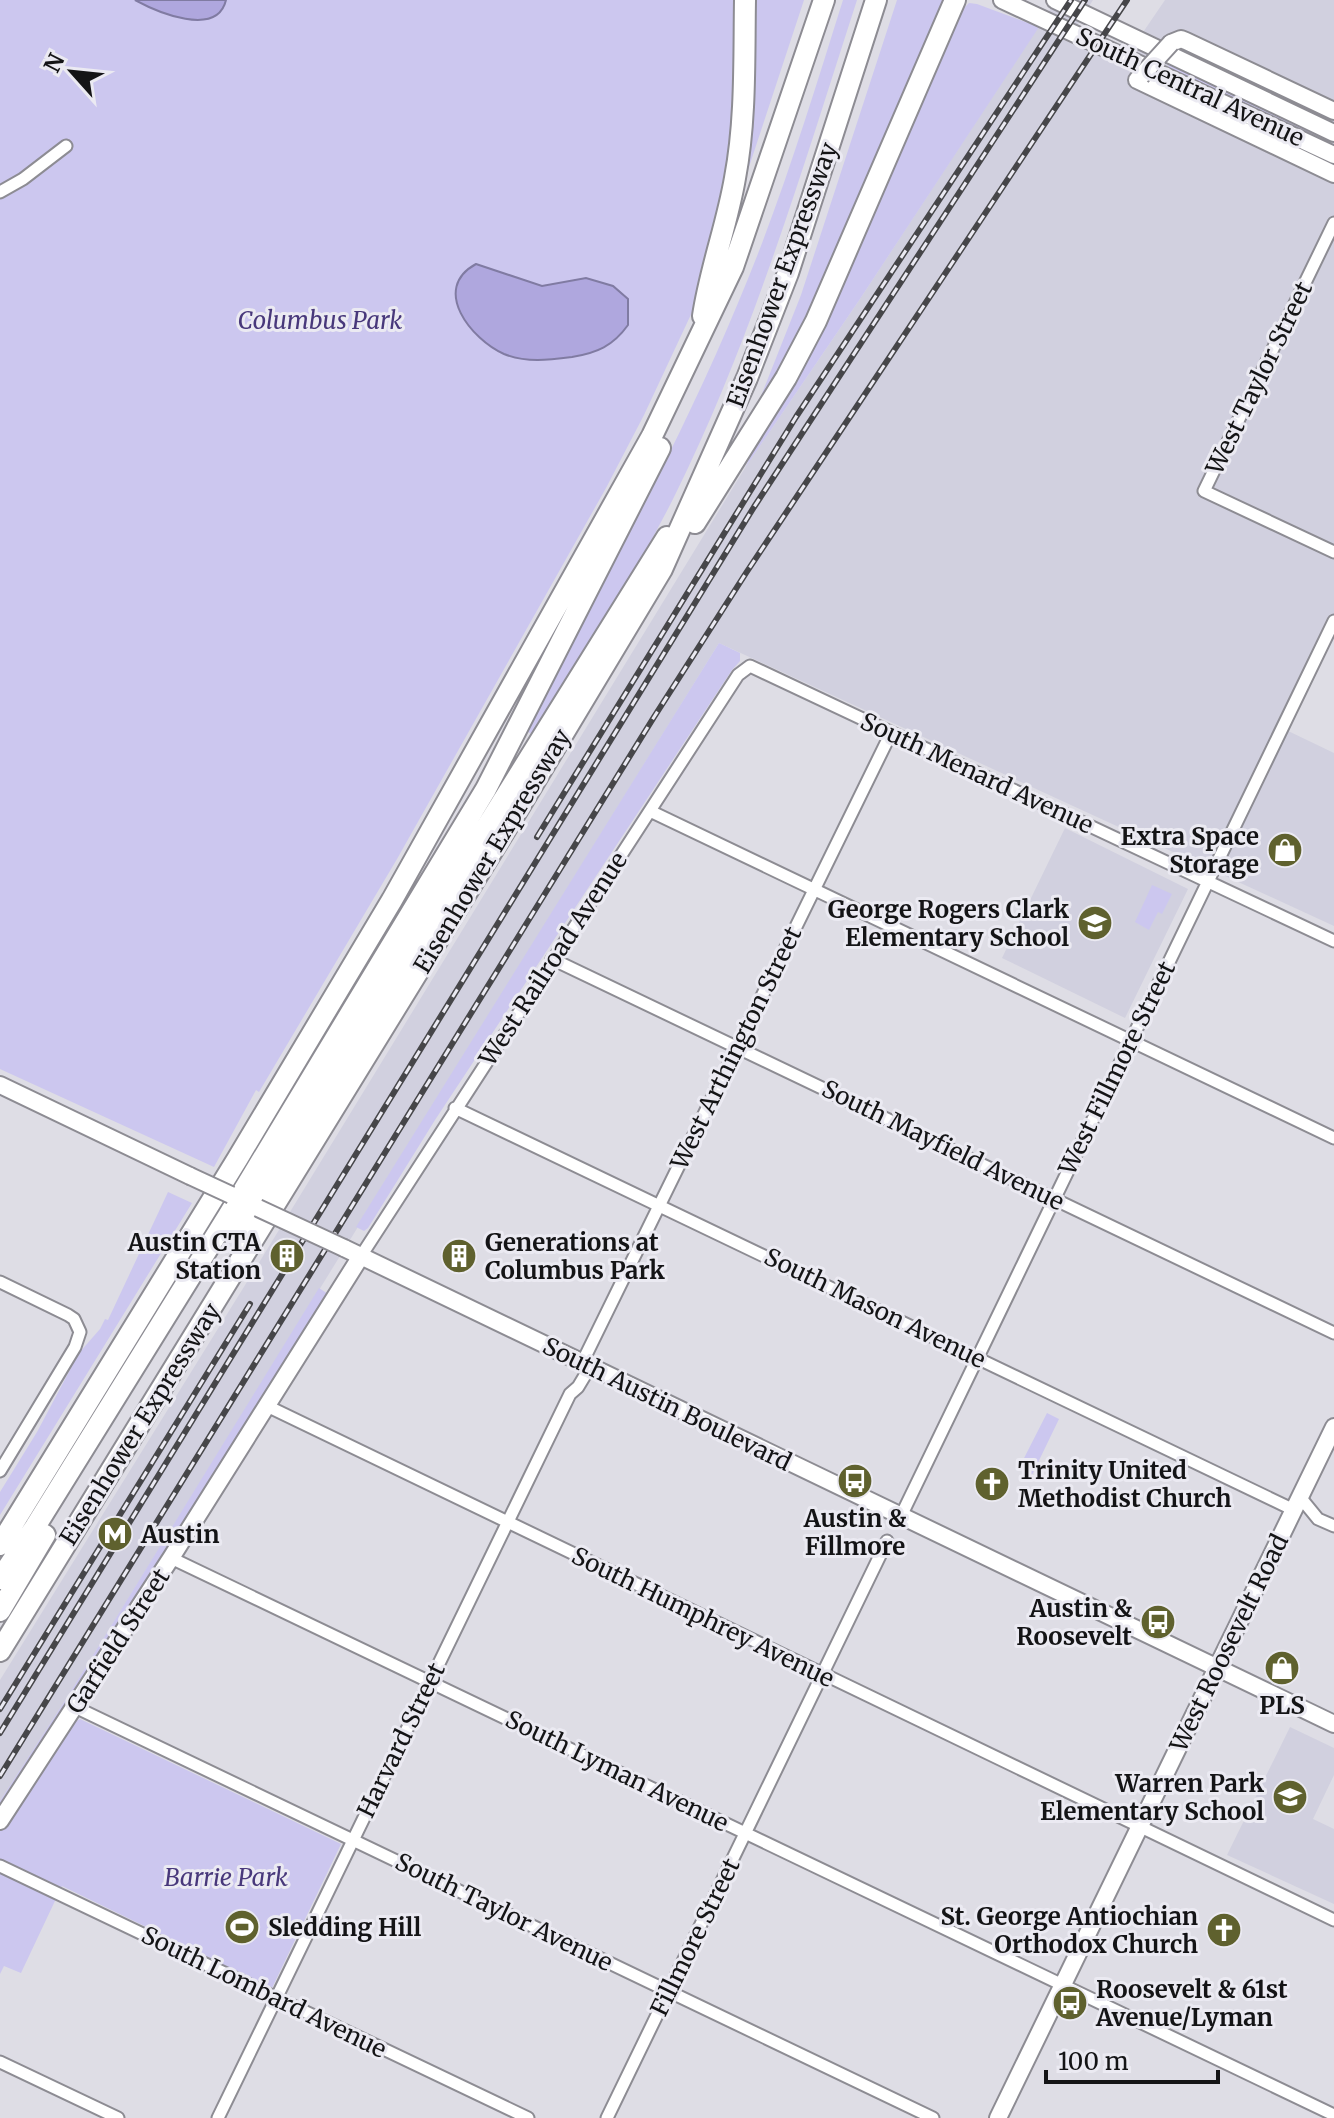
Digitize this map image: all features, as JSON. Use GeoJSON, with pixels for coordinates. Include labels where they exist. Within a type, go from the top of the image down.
{"type":"FeatureCollection","features":[{"type":"Feature","properties":{"kind":"highway"},"geometry":{"type":"LineString","coordinates":[[701,335],[708,285],[736,176],[743,107],[745,0]]}},
{"type":"Feature","properties":{"kind":"highway","name":"Eisenhower Expressway"},"geometry":{"type":"LineString","coordinates":[[0,1545],[238,1158],[400,886],[652,436],[733,267],[824,0]]}},
{"type":"Feature","properties":{"kind":"highway"},"geometry":{"type":"LineString","coordinates":[[662,569],[716,493],[786,378],[816,321],[955,0]]}},
{"type":"Feature","properties":{"kind":"highway","name":"Eisenhower Expressway"},"geometry":{"type":"LineString","coordinates":[[0,1651],[518,809],[662,569],[747,378],[788,273],[874,9]]}},
{"type":"Feature","properties":{"kind":"highway"},"geometry":{"type":"LineString","coordinates":[[0,1611],[486,789],[684,400],[717,329],[733,267]]}},
{"type":"Feature","properties":{"kind":"highway"},"geometry":{"type":"LineString","coordinates":[[0,1579],[245,1201],[654,555],[696,497]]}},
{"type":"Feature","properties":{"kind":"street","name":"South Central Avenue"},"geometry":{"type":"LineString","coordinates":[[1002,0],[1334,155]]}},
{"type":"Feature","properties":{"kind":"street","name":"South Central Avenue"},"geometry":{"type":"LineString","coordinates":[[1055,0],[1334,133]]}},
{"type":"Feature","properties":{"kind":"street"},"geometry":{"type":"LineString","coordinates":[[1334,111],[1181,39],[1171,43],[1137,80],[1334,174]]}},
{"type":"Feature","properties":{"kind":"street"},"geometry":{"type":"LineString","coordinates":[[0,192],[23,179],[66,146]]}},
{"type":"Feature","properties":{"kind":"street","name":"West Taylor Street"},"geometry":{"type":"LineString","coordinates":[[1334,223],[1204,491],[1334,552]]}},
{"type":"Feature","properties":{"kind":"street","name":"West Fillmore Street"},"geometry":{"type":"LineString","coordinates":[[901,1516],[1334,621]]}},
{"type":"Feature","properties":{"kind":"street","name":"South Menard Avenue"},"geometry":{"type":"LineString","coordinates":[[750,666],[1334,941]]}},
{"type":"Feature","properties":{"kind":"street","name":"West Railroad Avenue"},"geometry":{"type":"LineString","coordinates":[[361,1256],[738,675],[750,666]]}},
{"type":"Feature","properties":{"kind":"street","name":"West Arthington Street"},"geometry":{"type":"LineString","coordinates":[[586,1365],[659,1205],[891,733]]}},
{"type":"Feature","properties":{"kind":"street"},"geometry":{"type":"LineString","coordinates":[[650,811],[1334,1138]]}},
{"type":"Feature","properties":{"kind":"street","name":"South Mayfield Avenue"},"geometry":{"type":"LineString","coordinates":[[552,959],[1334,1333]]}},
{"type":"Feature","properties":{"kind":"street","name":"South Austin Boulevard"},"geometry":{"type":"LineString","coordinates":[[0,1085],[1334,1724]]}},
{"type":"Feature","properties":{"kind":"street","name":"South Mason Avenue"},"geometry":{"type":"LineString","coordinates":[[455,1108],[977,1357],[1297,1504],[1334,1526]]}},
{"type":"Feature","properties":{"kind":"street","name":"Garfield Street"},"geometry":{"type":"LineString","coordinates":[[0,1821],[171,1558],[361,1256]]}},
{"type":"Feature","properties":{"kind":"street"},"geometry":{"type":"LineString","coordinates":[[0,1282],[68,1315],[79,1326],[75,1347],[0,1471]]}},
{"type":"Feature","properties":{"kind":"street","name":"Harvard Street"},"geometry":{"type":"LineString","coordinates":[[218,2118],[570,1394],[578,1387],[586,1365]]}},
{"type":"Feature","properties":{"kind":"street","name":"South Humphrey Avenue"},"geometry":{"type":"LineString","coordinates":[[267,1406],[1334,1920]]}},
{"type":"Feature","properties":{"kind":"street","name":"West Roosevelt Road"},"geometry":{"type":"LineString","coordinates":[[998,2118],[1334,1427]]}},
{"type":"Feature","properties":{"kind":"street","name":"Fillmore Street"},"geometry":{"type":"LineString","coordinates":[[607,2118],[887,1541]]}},
{"type":"Feature","properties":{"kind":"street","name":"South Lyman Avenue"},"geometry":{"type":"LineString","coordinates":[[171,1558],[1334,2115]]}},
{"type":"Feature","properties":{"kind":"street","name":"South Taylor Avenue"},"geometry":{"type":"LineString","coordinates":[[75,1707],[933,2118]]}},
{"type":"Feature","properties":{"kind":"street","name":"South Lombard Avenue"},"geometry":{"type":"LineString","coordinates":[[0,1866],[528,2118]]}},
{"type":"Feature","properties":{"kind":"street"},"geometry":{"type":"LineString","coordinates":[[0,2062],[118,2118]]}},
{"type":"Feature","properties":{"kind":"shaded area"},"geometry":{"type":"Polygon","coordinates":[[[135,0],[226,0],[220,11],[211,18],[199,20],[171,15],[135,0]]]}},
{"type":"Feature","properties":{"kind":"shaded area"},"geometry":{"type":"Polygon","coordinates":[[[1056,0],[1093,0],[1067,41],[1120,66],[1165,0],[1334,0],[1334,638],[1284,729],[1334,753],[1334,926],[719,643],[0,1801],[0,1680],[745,468],[1056,0]]]}},
{"type":"Feature","properties":{"kind":"shaded area"},"geometry":{"type":"Polygon","coordinates":[[[476,264],[542,286],[586,278],[613,286],[628,299],[628,325],[610,343],[597,351],[581,355],[538,360],[504,354],[480,338],[469,326],[456,300],[456,287],[463,274],[476,264]]]}},
{"type":"Feature","properties":{"kind":"shaded area","name":"George Rogers Clark Elementary School"},"geometry":{"type":"Polygon","coordinates":[[[1065,828],[1188,889],[1125,1018],[1002,958],[1065,828]]]}},
{"type":"Feature","properties":{"kind":"shaded area","name":"Warren Park Elementary School"},"geometry":{"type":"Polygon","coordinates":[[[1290,1727],[1334,1748],[1334,1775],[1313,1819],[1334,1829],[1334,1904],[1227,1855],[1290,1727]]]}},
{"type":"Feature","properties":{"kind":"green space","name":"Columbus Park"},"geometry":{"type":"Polygon","coordinates":[[[0,0],[736,0],[730,153],[710,264],[694,308],[606,488],[397,859],[259,1092],[256,1090],[214,1167],[0,1069],[0,0]]]}},
{"type":"Feature","properties":{"kind":"green space"},"geometry":{"type":"Polygon","coordinates":[[[751,0],[804,0],[746,176],[741,174],[751,0]]]}},
{"type":"Feature","properties":{"kind":"green space"},"geometry":{"type":"Polygon","coordinates":[[[843,0],[857,0],[775,251],[729,374],[659,526],[532,734],[526,731],[663,466],[738,303],[781,191],[843,0]]]}},
{"type":"Feature","properties":{"kind":"green space"},"geometry":{"type":"Polygon","coordinates":[[[897,0],[944,0],[814,304],[764,402],[759,401],[801,295],[897,0]]]}},
{"type":"Feature","properties":{"kind":"green space"},"geometry":{"type":"Polygon","coordinates":[[[969,3],[1039,27],[745,468],[772,412],[776,414],[821,334],[963,9],[969,3]]]}},
{"type":"Feature","properties":{"kind":"green space"},"geometry":{"type":"Polygon","coordinates":[[[1170,63],[1331,138],[1301,130],[1168,68],[1170,63]]]}},
{"type":"Feature","properties":{"kind":"green space"},"geometry":{"type":"Polygon","coordinates":[[[719,643],[740,653],[740,661],[435,1120],[368,1228],[364,1231],[356,1227],[719,643]]]}},
{"type":"Feature","properties":{"kind":"green space"},"geometry":{"type":"Polygon","coordinates":[[[1152,885],[1172,894],[1149,930],[1135,922],[1152,885]]]}},
{"type":"Feature","properties":{"kind":"green space"},"geometry":{"type":"Polygon","coordinates":[[[168,1192],[192,1203],[0,1515],[0,1492],[37,1432],[79,1353],[105,1319],[108,1320],[168,1192]]]}},
{"type":"Feature","properties":{"kind":"green space"},"geometry":{"type":"Polygon","coordinates":[[[319,1288],[328,1294],[197,1506],[0,1807],[0,1801],[319,1288]]]}},
{"type":"Feature","properties":{"kind":"green space"},"geometry":{"type":"Polygon","coordinates":[[[1047,1413],[1059,1419],[1032,1475],[1019,1468],[1047,1413]]]}},
{"type":"Feature","properties":{"kind":"green space","name":"Barrie Park"},"geometry":{"type":"Polygon","coordinates":[[[80,1719],[341,1844],[272,1988],[62,1886],[21,1973],[4,1966],[0,1974],[0,1830],[67,1726],[80,1719]]]}},
{"type":"Feature","properties":{"kind":"railway"},"geometry":{"type":"LineString","coordinates":[[537,837],[796,417],[1071,0]]}},
{"type":"Feature","properties":{"kind":"railway"},"geometry":{"type":"LineString","coordinates":[[0,1733],[754,507],[1085,0]]}},
{"type":"Feature","properties":{"kind":"railway"},"geometry":{"type":"LineString","coordinates":[[0,1776],[654,717],[746,573],[1127,0]]}},
{"type":"Feature","properties":{"kind":"railway"},"geometry":{"type":"LineString","coordinates":[[0,1709],[250,1304]]}},
{"type":"Feature","properties":{"kind":"place","name":"Extra Space Storage"},"geometry":{"type":"Point","coordinates":[1285,850]}},
{"type":"Feature","properties":{"kind":"place","name":"George Rogers Clark Elementary School"},"geometry":{"type":"Point","coordinates":[1095,923]}},
{"type":"Feature","properties":{"kind":"place","name":"Austin CTA Station"},"geometry":{"type":"Point","coordinates":[287,1256]}},
{"type":"Feature","properties":{"kind":"place","name":"Generations at Columbus Park"},"geometry":{"type":"Point","coordinates":[459,1256]}},
{"type":"Feature","properties":{"kind":"place","name":"Austin & Fillmore"},"geometry":{"type":"Point","coordinates":[855,1481]}},
{"type":"Feature","properties":{"kind":"place","name":"Trinity United Methodist Church"},"geometry":{"type":"Point","coordinates":[992,1484]}},
{"type":"Feature","properties":{"kind":"place","name":"Austin"},"geometry":{"type":"Point","coordinates":[115,1534]}},
{"type":"Feature","properties":{"kind":"place","name":"Austin & Roosevelt"},"geometry":{"type":"Point","coordinates":[1158,1622]}},
{"type":"Feature","properties":{"kind":"place","name":"PLS"},"geometry":{"type":"Point","coordinates":[1282,1668]}},
{"type":"Feature","properties":{"kind":"place","name":"Warren Park Elementary School"},"geometry":{"type":"Point","coordinates":[1290,1797]}},
{"type":"Feature","properties":{"kind":"place","name":"Sledding Hill"},"geometry":{"type":"Point","coordinates":[242,1927]}},
{"type":"Feature","properties":{"kind":"place","name":"St. George Antiochian Orthodox Church"},"geometry":{"type":"Point","coordinates":[1224,1930]}},
{"type":"Feature","properties":{"kind":"place","name":"Roosevelt & 61st Avenue/Lyman"},"geometry":{"type":"Point","coordinates":[1070,2003]}}]}
